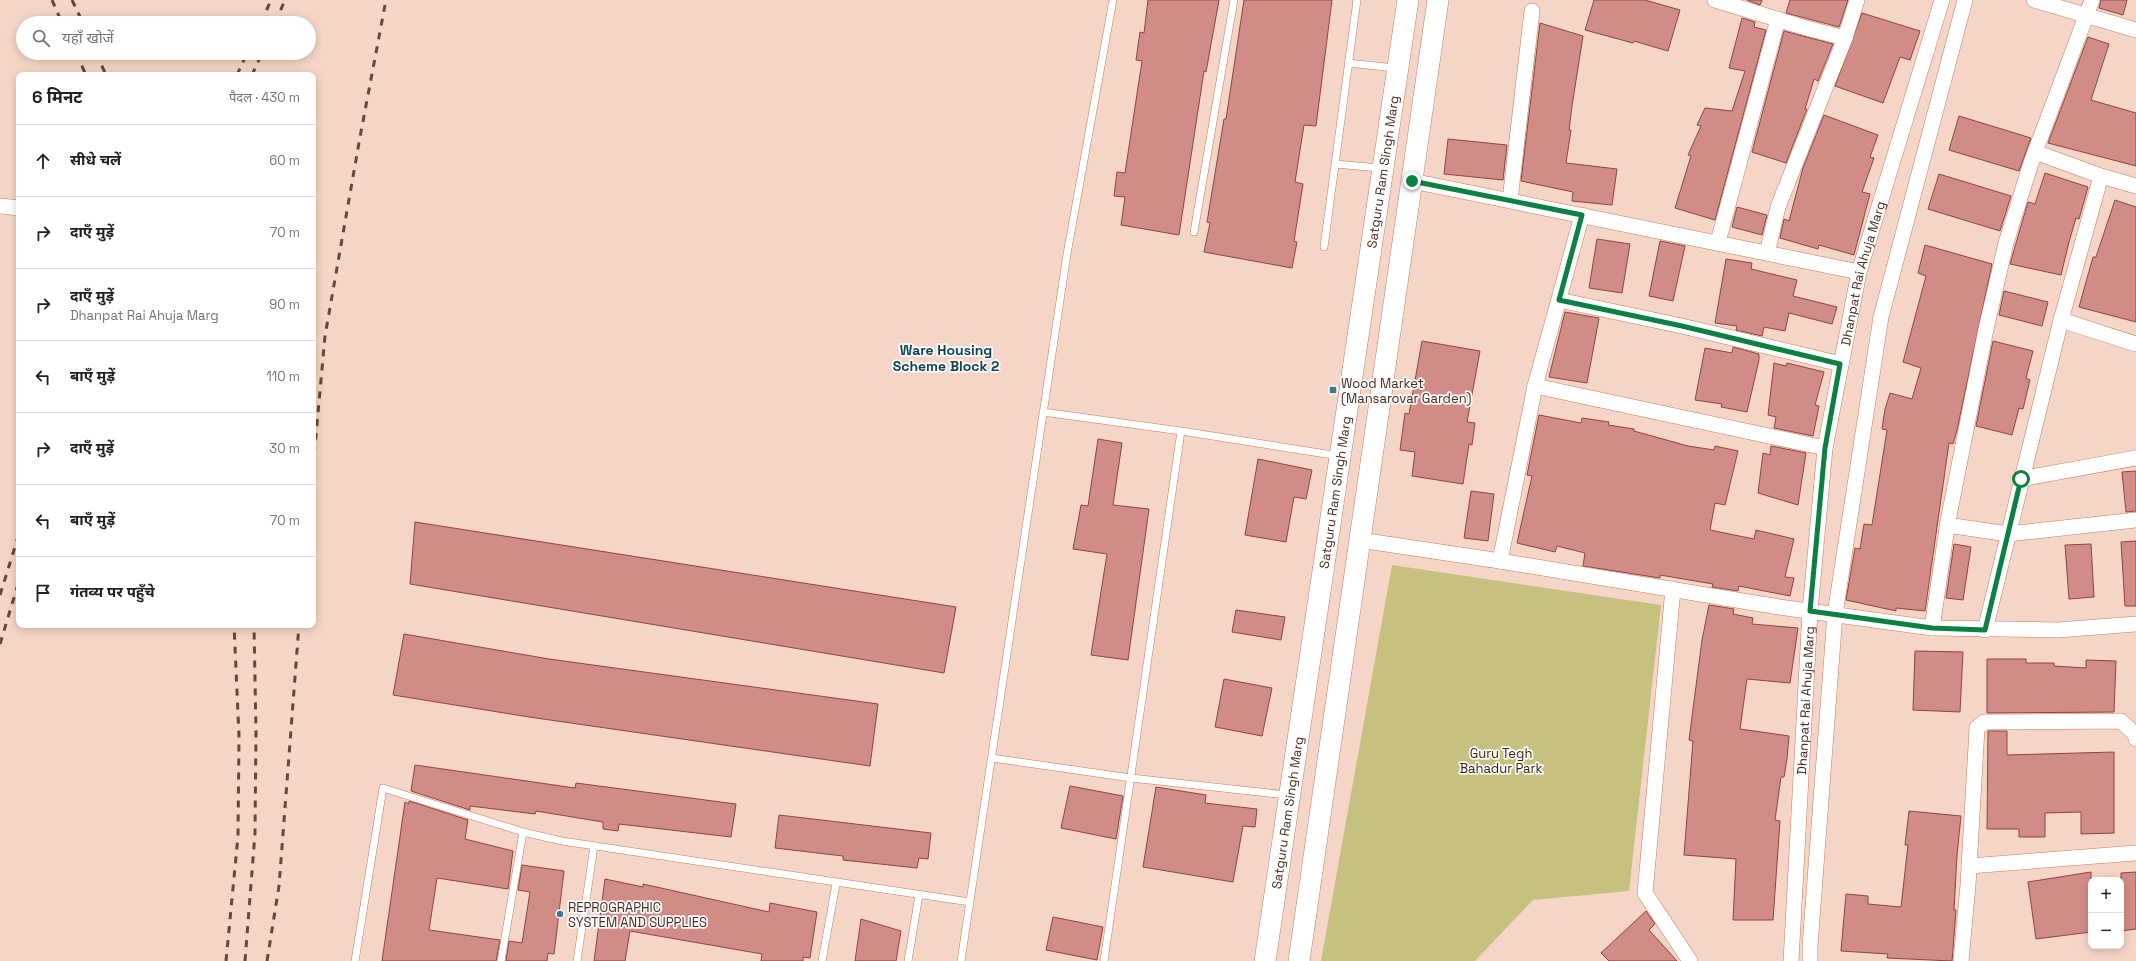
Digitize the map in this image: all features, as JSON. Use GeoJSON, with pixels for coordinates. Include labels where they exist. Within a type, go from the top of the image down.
{"type":"FeatureCollection","features":[{"type":"Feature","properties":{"kind":"main road","name":"Satguru Ram Singh Marg"},"geometry":{"type":"LineString","coordinates":[[1265,961],[1408,0]]}},
{"type":"Feature","properties":{"kind":"main road"},"geometry":{"type":"LineString","coordinates":[[1299,961],[1438,0]]}},
{"type":"Feature","properties":{"kind":"street"},"geometry":{"type":"LineString","coordinates":[[1715,0],[1806,28],[1845,38]]}},
{"type":"Feature","properties":{"kind":"street"},"geometry":{"type":"LineString","coordinates":[[1767,253],[1778,207],[1845,38],[1857,0]]}},
{"type":"Feature","properties":{"kind":"street","name":"Dhanpat Rai Ahuja Marg"},"geometry":{"type":"LineString","coordinates":[[1791,961],[1810,611],[1825,448],[1840,364],[1859,272],[1942,0]]}},
{"type":"Feature","properties":{"kind":"street","name":"Dhanpat Rai Ahuja Marg"},"geometry":{"type":"LineString","coordinates":[[1810,961],[1835,614],[1881,317],[1965,0]]}},
{"type":"Feature","properties":{"kind":"street"},"geometry":{"type":"LineString","coordinates":[[2034,0],[2136,30]]}},
{"type":"Feature","properties":{"kind":"street"},"geometry":{"type":"LineString","coordinates":[[1932,628],[1948,525],[1994,293],[2006,243],[2035,152],[2092,0]]}},
{"type":"Feature","properties":{"kind":"street"},"geometry":{"type":"LineString","coordinates":[[1510,200],[1532,11]]}},
{"type":"Feature","properties":{"kind":"street"},"geometry":{"type":"LineString","coordinates":[[1718,242],[1778,19]]}},
{"type":"Feature","properties":{"kind":"street"},"geometry":{"type":"LineString","coordinates":[[2035,152],[2101,176],[2136,186]]}},
{"type":"Feature","properties":{"kind":"street"},"geometry":{"type":"LineString","coordinates":[[1985,630],[2061,320],[2101,176]]}},
{"type":"Feature","properties":{"kind":"street"},"geometry":{"type":"LineString","coordinates":[[1412,181],[1718,242],[1859,272]]}},
{"type":"Feature","properties":{"kind":"street"},"geometry":{"type":"LineString","coordinates":[[0,206],[16,208]]}},
{"type":"Feature","properties":{"kind":"street"},"geometry":{"type":"LineString","coordinates":[[1500,561],[1535,386],[1582,215]]}},
{"type":"Feature","properties":{"kind":"street"},"geometry":{"type":"LineString","coordinates":[[1559,300],[1682,326],[1840,364]]}},
{"type":"Feature","properties":{"kind":"street"},"geometry":{"type":"LineString","coordinates":[[2061,320],[2136,344]]}},
{"type":"Feature","properties":{"kind":"street"},"geometry":{"type":"LineString","coordinates":[[1535,386],[1825,448]]}},
{"type":"Feature","properties":{"kind":"street"},"geometry":{"type":"LineString","coordinates":[[2021,479],[2136,458]]}},
{"type":"Feature","properties":{"kind":"street"},"geometry":{"type":"LineString","coordinates":[[1948,525],[2008,534],[2136,520]]}},
{"type":"Feature","properties":{"kind":"street"},"geometry":{"type":"LineString","coordinates":[[1360,540],[1500,561],[1673,590],[1932,628],[2058,630],[2136,624]]}},
{"type":"Feature","properties":{"kind":"street"},"geometry":{"type":"LineString","coordinates":[[1673,590],[1645,893],[1690,961]]}},
{"type":"Feature","properties":{"kind":"street"},"geometry":{"type":"LineString","coordinates":[[1961,961],[1977,728],[1984,722],[2121,722],[2135,734],[2136,739]]}},
{"type":"Feature","properties":{"kind":"street"},"geometry":{"type":"LineString","coordinates":[[1968,866],[2136,853]]}},
{"type":"Feature","properties":{"kind":"lane"},"geometry":{"type":"LineString","coordinates":[[961,961],[1067,254],[1113,0]]}},
{"type":"Feature","properties":{"kind":"lane"},"geometry":{"type":"LineString","coordinates":[[1194,232],[1234,0]]}},
{"type":"Feature","properties":{"kind":"lane"},"geometry":{"type":"LineString","coordinates":[[1324,247],[1357,0]]}},
{"type":"Feature","properties":{"kind":"lane"},"geometry":{"type":"LineString","coordinates":[[1348,63],[1397,68]]}},
{"type":"Feature","properties":{"kind":"lane"},"geometry":{"type":"LineString","coordinates":[[1335,164],[1383,168]]}},
{"type":"Feature","properties":{"kind":"lane"},"geometry":{"type":"LineString","coordinates":[[1043,412],[1181,431],[1340,456]]}},
{"type":"Feature","properties":{"kind":"lane"},"geometry":{"type":"LineString","coordinates":[[1104,961],[1181,431]]}},
{"type":"Feature","properties":{"kind":"lane"},"geometry":{"type":"LineString","coordinates":[[992,758],[1131,778],[1290,796]]}},
{"type":"Feature","properties":{"kind":"lane"},"geometry":{"type":"LineString","coordinates":[[355,961],[383,788],[522,832],[594,846],[836,884],[970,902]]}},
{"type":"Feature","properties":{"kind":"lane"},"geometry":{"type":"LineString","coordinates":[[501,961],[522,832]]}},
{"type":"Feature","properties":{"kind":"lane"},"geometry":{"type":"LineString","coordinates":[[577,961],[594,846]]}},
{"type":"Feature","properties":{"kind":"lane"},"geometry":{"type":"LineString","coordinates":[[822,961],[836,884]]}},
{"type":"Feature","properties":{"kind":"lane"},"geometry":{"type":"LineString","coordinates":[[908,961],[919,895]]}},
{"type":"Feature","properties":{"kind":"green space","name":"Guru Tegh Bahadur Park"},"geometry":{"type":"Polygon","coordinates":[[[1392,565],[1661,605],[1629,891],[1533,900],[1475,961],[1321,961],[1392,565]]]}},
{"type":"Feature","properties":{"kind":"building"},"geometry":{"type":"Polygon","coordinates":[[[1148,0],[1219,0],[1206,72],[1204,71],[1179,235],[1121,225],[1125,197],[1114,196],[1117,172],[1125,173],[1142,61],[1136,60],[1140,32],[1144,33],[1148,0]]]}},
{"type":"Feature","properties":{"kind":"building"},"geometry":{"type":"Polygon","coordinates":[[[1244,0],[1332,0],[1316,126],[1304,125],[1295,182],[1303,184],[1294,241],[1297,242],[1292,268],[1204,252],[1210,223],[1207,222],[1224,119],[1226,119],[1244,0]]]}},
{"type":"Feature","properties":{"kind":"building"},"geometry":{"type":"Polygon","coordinates":[[[1594,0],[1645,0],[1680,10],[1668,51],[1634,41],[1633,43],[1585,30],[1594,0]]]}},
{"type":"Feature","properties":{"kind":"building"},"geometry":{"type":"Polygon","coordinates":[[[1747,0],[1762,0],[1760,5],[1747,0]]]}},
{"type":"Feature","properties":{"kind":"building"},"geometry":{"type":"Polygon","coordinates":[[[1790,0],[1848,0],[1839,27],[1786,13],[1790,0]]]}},
{"type":"Feature","properties":{"kind":"building"},"geometry":{"type":"Polygon","coordinates":[[[2101,0],[2127,0],[2123,15],[2099,8],[2101,0]]]}},
{"type":"Feature","properties":{"kind":"building"},"geometry":{"type":"Polygon","coordinates":[[[1862,13],[1920,31],[1910,60],[1900,57],[1883,103],[1835,86],[1862,13]]]}},
{"type":"Feature","properties":{"kind":"building"},"geometry":{"type":"Polygon","coordinates":[[[1742,18],[1755,22],[1754,27],[1766,30],[1715,220],[1675,208],[1691,156],[1688,155],[1701,126],[1697,125],[1705,108],[1732,111],[1745,71],[1729,68],[1742,18]]]}},
{"type":"Feature","properties":{"kind":"building"},"geometry":{"type":"Polygon","coordinates":[[[1540,23],[1583,36],[1572,106],[1569,130],[1571,130],[1566,163],[1617,169],[1612,205],[1572,201],[1573,192],[1521,181],[1540,23]]]}},
{"type":"Feature","properties":{"kind":"building"},"geometry":{"type":"Polygon","coordinates":[[[1784,31],[1833,44],[1818,81],[1814,79],[1805,109],[1807,109],[1786,163],[1752,152],[1784,31]]]}},
{"type":"Feature","properties":{"kind":"building"},"geometry":{"type":"Polygon","coordinates":[[[2088,37],[2109,44],[2091,100],[2136,113],[2136,166],[2048,143],[2088,37]]]}},
{"type":"Feature","properties":{"kind":"building"},"geometry":{"type":"Polygon","coordinates":[[[1824,115],[1878,135],[1870,157],[1874,158],[1862,192],[1870,194],[1854,255],[1819,245],[1818,249],[1780,238],[1784,219],[1789,221],[1803,168],[1824,115]]]}},
{"type":"Feature","properties":{"kind":"building"},"geometry":{"type":"Polygon","coordinates":[[[1959,116],[2031,138],[2019,171],[1949,150],[1959,116]]]}},
{"type":"Feature","properties":{"kind":"building"},"geometry":{"type":"Polygon","coordinates":[[[1448,139],[1507,145],[1503,180],[1444,174],[1448,139]]]}},
{"type":"Feature","properties":{"kind":"building"},"geometry":{"type":"Polygon","coordinates":[[[2045,173],[2088,187],[2079,219],[2076,218],[2061,275],[2010,264],[2028,202],[2035,204],[2045,173]]]}},
{"type":"Feature","properties":{"kind":"building"},"geometry":{"type":"Polygon","coordinates":[[[1939,174],[2011,196],[2000,231],[1928,209],[1939,174]]]}},
{"type":"Feature","properties":{"kind":"building"},"geometry":{"type":"Polygon","coordinates":[[[2115,200],[2136,207],[2136,322],[2079,307],[2093,257],[2096,257],[2115,200]]]}},
{"type":"Feature","properties":{"kind":"building"},"geometry":{"type":"Polygon","coordinates":[[[1737,207],[1767,215],[1762,235],[1732,227],[1737,207]]]}},
{"type":"Feature","properties":{"kind":"building"},"geometry":{"type":"Polygon","coordinates":[[[1597,239],[1630,244],[1622,293],[1589,288],[1597,239]]]}},
{"type":"Feature","properties":{"kind":"building"},"geometry":{"type":"Polygon","coordinates":[[[1660,241],[1685,246],[1673,301],[1649,296],[1660,241]]]}},
{"type":"Feature","properties":{"kind":"building"},"geometry":{"type":"Polygon","coordinates":[[[1925,245],[1992,264],[1957,430],[1953,444],[1949,443],[1925,611],[1896,608],[1896,611],[1846,600],[1855,548],[1860,549],[1864,524],[1872,525],[1887,430],[1882,429],[1885,409],[1890,393],[1912,399],[1921,368],[1903,362],[1926,276],[1918,273],[1925,245]]]}},
{"type":"Feature","properties":{"kind":"building"},"geometry":{"type":"Polygon","coordinates":[[[1726,259],[1752,263],[1751,269],[1797,280],[1793,296],[1837,307],[1832,324],[1789,313],[1785,331],[1764,327],[1762,336],[1736,330],[1737,326],[1715,323],[1726,259]]]}},
{"type":"Feature","properties":{"kind":"building"},"geometry":{"type":"Polygon","coordinates":[[[2004,291],[2048,302],[2042,326],[1999,315],[2004,291]]]}},
{"type":"Feature","properties":{"kind":"building"},"geometry":{"type":"Polygon","coordinates":[[[1565,312],[1599,318],[1587,383],[1549,377],[1565,312]]]}},
{"type":"Feature","properties":{"kind":"building"},"geometry":{"type":"Polygon","coordinates":[[[1422,341],[1480,351],[1467,422],[1475,423],[1472,445],[1469,444],[1463,484],[1412,476],[1415,452],[1400,450],[1405,413],[1409,414],[1422,341]]]}},
{"type":"Feature","properties":{"kind":"building"},"geometry":{"type":"Polygon","coordinates":[[[1993,341],[2033,351],[2026,378],[2030,380],[2023,409],[2019,408],[2012,435],[1976,426],[1993,341]]]}},
{"type":"Feature","properties":{"kind":"building"},"geometry":{"type":"Polygon","coordinates":[[[1733,347],[1759,354],[1759,360],[1747,412],[1721,407],[1722,404],[1695,400],[1705,348],[1732,353],[1733,347]]]}},
{"type":"Feature","properties":{"kind":"building"},"geometry":{"type":"Polygon","coordinates":[[[1774,363],[1786,366],[1787,363],[1824,372],[1815,405],[1819,406],[1813,436],[1774,428],[1776,417],[1768,415],[1774,363]]]}},
{"type":"Feature","properties":{"kind":"building"},"geometry":{"type":"Polygon","coordinates":[[[1539,415],[1581,423],[1582,418],[1609,422],[1608,425],[1634,429],[1634,431],[1688,446],[1714,450],[1715,446],[1738,451],[1725,505],[1715,503],[1710,530],[1754,539],[1756,530],[1794,539],[1785,577],[1794,578],[1790,596],[1739,586],[1738,591],[1712,587],[1713,584],[1660,575],[1660,578],[1583,566],[1585,553],[1557,546],[1555,552],[1517,543],[1532,476],[1527,475],[1539,415]]]}},
{"type":"Feature","properties":{"kind":"building"},"geometry":{"type":"Polygon","coordinates":[[[1098,439],[1122,443],[1113,505],[1149,509],[1128,660],[1091,655],[1107,554],[1073,549],[1081,505],[1088,506],[1098,439]]]}},
{"type":"Feature","properties":{"kind":"building"},"geometry":{"type":"Polygon","coordinates":[[[1771,446],[1806,453],[1798,505],[1758,493],[1763,453],[1770,455],[1771,446]]]}},
{"type":"Feature","properties":{"kind":"building"},"geometry":{"type":"Polygon","coordinates":[[[1258,459],[1312,470],[1306,499],[1294,497],[1286,542],[1245,535],[1258,459]]]}},
{"type":"Feature","properties":{"kind":"building"},"geometry":{"type":"Polygon","coordinates":[[[2136,471],[2136,511],[2126,512],[2122,472],[2136,471]]]}},
{"type":"Feature","properties":{"kind":"building"},"geometry":{"type":"Polygon","coordinates":[[[1471,491],[1494,494],[1488,541],[1464,538],[1471,491]]]}},
{"type":"Feature","properties":{"kind":"building"},"geometry":{"type":"Polygon","coordinates":[[[415,522],[956,607],[944,673],[410,584],[415,522]]]}},
{"type":"Feature","properties":{"kind":"building"},"geometry":{"type":"Polygon","coordinates":[[[2136,541],[2136,606],[2125,606],[2121,542],[2136,541]]]}},
{"type":"Feature","properties":{"kind":"building"},"geometry":{"type":"Polygon","coordinates":[[[1954,544],[1971,547],[1963,600],[1946,598],[1954,544]]]}},
{"type":"Feature","properties":{"kind":"building"},"geometry":{"type":"Polygon","coordinates":[[[2091,544],[2094,597],[2069,599],[2065,545],[2091,544]]]}},
{"type":"Feature","properties":{"kind":"building"},"geometry":{"type":"Polygon","coordinates":[[[1709,605],[1734,609],[1733,614],[1753,618],[1752,624],[1798,628],[1790,683],[1747,679],[1740,729],[1789,736],[1784,777],[1781,777],[1775,820],[1780,821],[1773,920],[1733,920],[1736,859],[1684,855],[1693,741],[1689,740],[1702,640],[1709,605]]]}},
{"type":"Feature","properties":{"kind":"building"},"geometry":{"type":"Polygon","coordinates":[[[1236,610],[1285,617],[1281,640],[1232,632],[1236,610]]]}},
{"type":"Feature","properties":{"kind":"building"},"geometry":{"type":"Polygon","coordinates":[[[404,634],[549,659],[878,704],[870,766],[529,717],[393,695],[404,634]]]}},
{"type":"Feature","properties":{"kind":"building"},"geometry":{"type":"Polygon","coordinates":[[[1915,651],[1963,652],[1960,712],[1913,710],[1915,651]]]}},
{"type":"Feature","properties":{"kind":"building"},"geometry":{"type":"Polygon","coordinates":[[[1987,659],[2026,659],[2026,663],[2054,663],[2054,666],[2086,668],[2086,660],[2116,661],[2114,712],[1987,713],[1987,659]]]}},
{"type":"Feature","properties":{"kind":"building"},"geometry":{"type":"Polygon","coordinates":[[[1224,679],[1272,688],[1262,736],[1215,727],[1224,679]]]}},
{"type":"Feature","properties":{"kind":"building"},"geometry":{"type":"Polygon","coordinates":[[[1988,731],[2007,731],[2007,755],[2114,752],[2114,833],[2081,834],[2081,812],[2045,813],[2045,837],[2019,837],[2019,829],[1987,829],[1988,731]]]}},
{"type":"Feature","properties":{"kind":"building"},"geometry":{"type":"Polygon","coordinates":[[[415,765],[575,788],[576,783],[736,804],[731,837],[619,824],[618,831],[603,829],[603,822],[536,811],[535,814],[470,806],[470,810],[411,791],[415,765]]]}},
{"type":"Feature","properties":{"kind":"building"},"geometry":{"type":"Polygon","coordinates":[[[1070,786],[1123,796],[1116,839],[1061,828],[1070,786]]]}},
{"type":"Feature","properties":{"kind":"building"},"geometry":{"type":"Polygon","coordinates":[[[1156,787],[1206,795],[1205,803],[1257,809],[1255,827],[1243,826],[1233,882],[1143,867],[1156,787]]]}},
{"type":"Feature","properties":{"kind":"building"},"geometry":{"type":"Polygon","coordinates":[[[409,801],[468,820],[465,839],[513,851],[508,889],[437,878],[429,930],[500,940],[496,961],[382,961],[405,802],[409,804],[409,801]]]}},
{"type":"Feature","properties":{"kind":"building"},"geometry":{"type":"Polygon","coordinates":[[[1909,811],[1961,816],[1957,855],[1954,910],[1956,910],[1952,961],[1887,958],[1888,954],[1841,951],[1846,894],[1868,896],[1868,904],[1901,907],[1908,845],[1905,845],[1909,811]]]}},
{"type":"Feature","properties":{"kind":"building"},"geometry":{"type":"Polygon","coordinates":[[[779,815],[931,833],[928,859],[919,858],[917,868],[843,860],[843,856],[775,848],[779,815]]]}},
{"type":"Feature","properties":{"kind":"building"},"geometry":{"type":"Polygon","coordinates":[[[522,865],[564,871],[554,954],[548,953],[547,961],[506,961],[509,941],[522,943],[530,892],[518,890],[522,865]]]}},
{"type":"Feature","properties":{"kind":"building"},"geometry":{"type":"Polygon","coordinates":[[[2091,872],[2091,877],[2088,877],[2088,932],[2036,939],[2028,882],[2091,872]]]}},
{"type":"Feature","properties":{"kind":"building"},"geometry":{"type":"Polygon","coordinates":[[[2136,872],[2136,929],[2124,931],[2124,877],[2121,877],[2121,873],[2136,872]]]}},
{"type":"Feature","properties":{"kind":"building"},"geometry":{"type":"Polygon","coordinates":[[[605,879],[643,887],[643,884],[769,912],[770,903],[817,912],[810,958],[803,957],[803,961],[761,961],[762,954],[630,931],[625,961],[594,961],[605,879]]]}},
{"type":"Feature","properties":{"kind":"building"},"geometry":{"type":"Polygon","coordinates":[[[1646,911],[1655,924],[1649,930],[1677,961],[1609,961],[1601,953],[1646,911]]]}},
{"type":"Feature","properties":{"kind":"building"},"geometry":{"type":"Polygon","coordinates":[[[1053,917],[1103,927],[1097,960],[1046,950],[1053,917]]]}},
{"type":"Feature","properties":{"kind":"building"},"geometry":{"type":"Polygon","coordinates":[[[861,919],[901,931],[896,961],[855,961],[861,919]]]}},
{"type":"Feature","properties":{"kind":"railway"},"geometry":{"type":"LineString","coordinates":[[52,0],[59,16]]}},
{"type":"Feature","properties":{"kind":"railway"},"geometry":{"type":"LineString","coordinates":[[72,0],[80,16]]}},
{"type":"Feature","properties":{"kind":"railway"},"geometry":{"type":"LineString","coordinates":[[264,16],[271,0]]}},
{"type":"Feature","properties":{"kind":"railway"},"geometry":{"type":"LineString","coordinates":[[278,16],[285,0]]}},
{"type":"Feature","properties":{"kind":"railway"},"geometry":{"type":"LineString","coordinates":[[316,435],[325,336],[386,0]]}},
{"type":"Feature","properties":{"kind":"railway"},"geometry":{"type":"LineString","coordinates":[[79,60],[85,72]]}},
{"type":"Feature","properties":{"kind":"railway"},"geometry":{"type":"LineString","coordinates":[[99,60],[105,72]]}},
{"type":"Feature","properties":{"kind":"railway"},"geometry":{"type":"LineString","coordinates":[[238,72],[244,60]]}},
{"type":"Feature","properties":{"kind":"railway"},"geometry":{"type":"LineString","coordinates":[[253,72],[259,60]]}},
{"type":"Feature","properties":{"kind":"railway"},"geometry":{"type":"LineString","coordinates":[[0,595],[16,544]]}},
{"type":"Feature","properties":{"kind":"railway"},"geometry":{"type":"LineString","coordinates":[[0,644],[16,591]]}},
{"type":"Feature","properties":{"kind":"railway"},"geometry":{"type":"LineString","coordinates":[[226,961],[238,836],[239,736],[234,628]]}},
{"type":"Feature","properties":{"kind":"railway"},"geometry":{"type":"LineString","coordinates":[[245,961],[255,833],[256,733],[254,628]]}},
{"type":"Feature","properties":{"kind":"railway"},"geometry":{"type":"LineString","coordinates":[[267,961],[279,886],[299,628]]}},
{"type":"Feature","properties":{"kind":"place","name":"Wood Market (Mansarovar Garden)"},"geometry":{"type":"Point","coordinates":[1333,390]}},
{"type":"Feature","properties":{"kind":"place","name":"REPROGRAPHIC SYSTEM AND SUPPLIES"},"geometry":{"type":"Point","coordinates":[560,914]}},
{"type":"Feature","properties":{"kind":"district","name":"Ware Housing Scheme Block 2"},"geometry":{"type":"Point","coordinates":[946,358]}},
{"type":"Feature","properties":{"kind":"route"},"geometry":{"type":"LineString","coordinates":[[1412,181],[1582,215],[1559,300],[1682,326],[1840,364],[1825,448],[1810,611],[1932,628],[1985,630],[2021,479]]}}]}
